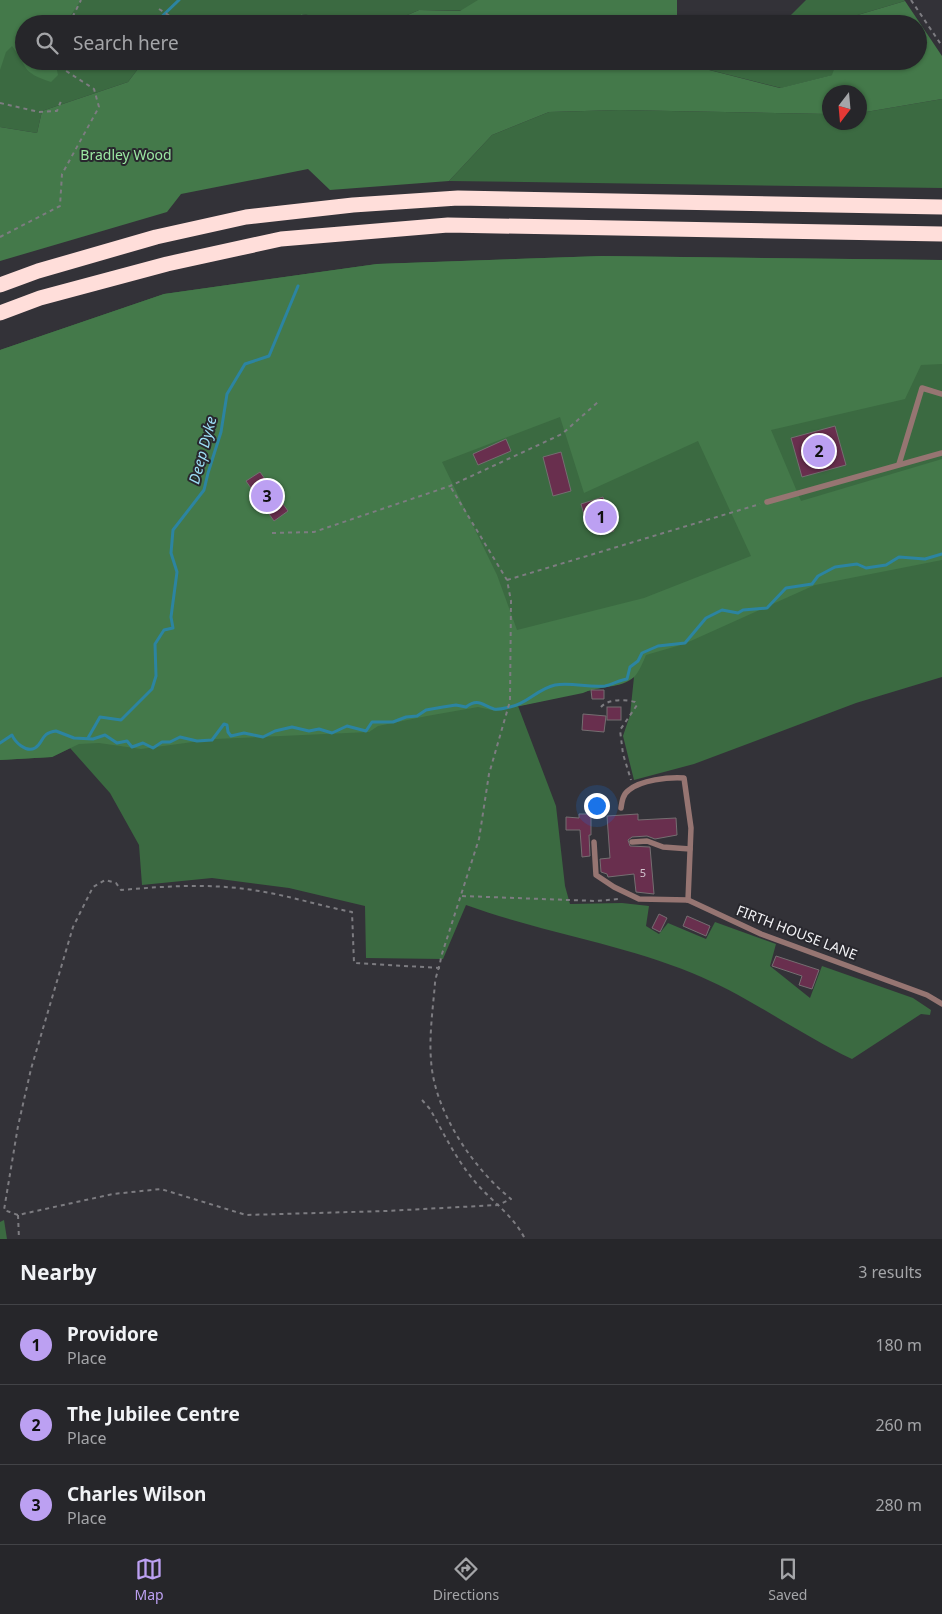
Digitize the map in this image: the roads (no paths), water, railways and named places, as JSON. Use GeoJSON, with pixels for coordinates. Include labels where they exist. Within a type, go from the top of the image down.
{"type":"FeatureCollection","features":[{"type":"Feature","properties":{"kind":"highway"},"geometry":{"type":"LineString","coordinates":[[0,284],[38,271],[165,235],[246,217],[353,205],[458,198],[942,207]]}},
{"type":"Feature","properties":{"kind":"highway"},"geometry":{"type":"LineString","coordinates":[[0,313],[40,298],[167,264],[281,239],[438,225],[942,234]]}},
{"type":"Feature","properties":{"kind":"lane"},"geometry":{"type":"LineString","coordinates":[[899,464],[922,388],[942,394]]}},
{"type":"Feature","properties":{"kind":"lane"},"geometry":{"type":"LineString","coordinates":[[767,502],[942,453]]}},
{"type":"Feature","properties":{"kind":"lane"},"geometry":{"type":"LineString","coordinates":[[621,808],[624,795],[633,787],[673,777],[684,778],[690,828],[688,900]]}},
{"type":"Feature","properties":{"kind":"lane"},"geometry":{"type":"LineString","coordinates":[[632,842],[647,841],[663,847],[690,849]]}},
{"type":"Feature","properties":{"kind":"lane","name":"FIRTH HOUSE LANE"},"geometry":{"type":"LineString","coordinates":[[594,842],[596,875],[614,887],[639,899],[688,900],[761,934],[927,995],[942,1004]]}},
{"type":"Feature","properties":{"kind":"waterway"},"geometry":{"type":"LineString","coordinates":[[163,15],[179,0]]}},
{"type":"Feature","properties":{"kind":"waterway","name":"Deep Dyke"},"geometry":{"type":"LineString","coordinates":[[88,738],[100,717],[121,720],[152,689],[156,676],[155,644],[164,630],[173,628],[171,617],[177,572],[171,553],[173,530],[204,490],[221,432],[227,394],[245,364],[269,356],[298,286]]}},
{"type":"Feature","properties":{"kind":"waterway"},"geometry":{"type":"LineString","coordinates":[[0,743],[12,735],[21,746],[32,749],[38,746],[47,734],[56,731],[74,738],[93,739],[105,735],[117,743],[127,741],[132,747],[143,743],[153,748],[162,742],[170,742],[180,737],[197,741],[212,740],[224,724],[227,725],[231,736],[244,733],[263,737],[275,731],[292,727],[309,731],[319,729],[332,733],[347,726],[366,731],[372,722],[393,722],[406,717],[417,716],[426,710],[456,705],[466,707],[477,703],[494,709],[502,709],[522,703],[555,685],[605,686],[627,679],[630,667],[638,661],[642,653],[658,646],[685,643],[706,618],[722,610],[738,613],[743,610],[767,608],[786,588],[812,584],[818,576],[835,567],[857,564],[866,568],[886,565],[899,557],[925,559],[942,554]]}},
{"type":"Feature","properties":{"kind":"place","name":"The Jubilee Centre"},"geometry":{"type":"Point","coordinates":[819,451]}},
{"type":"Feature","properties":{"kind":"place","name":"Charles Wilson"},"geometry":{"type":"Point","coordinates":[267,496]}},
{"type":"Feature","properties":{"kind":"place","name":"Providore"},"geometry":{"type":"Point","coordinates":[601,517]}},
{"type":"Feature","properties":{"kind":"park label","name":"Bradley Wood"},"geometry":{"type":"Point","coordinates":[126,154]}}]}
